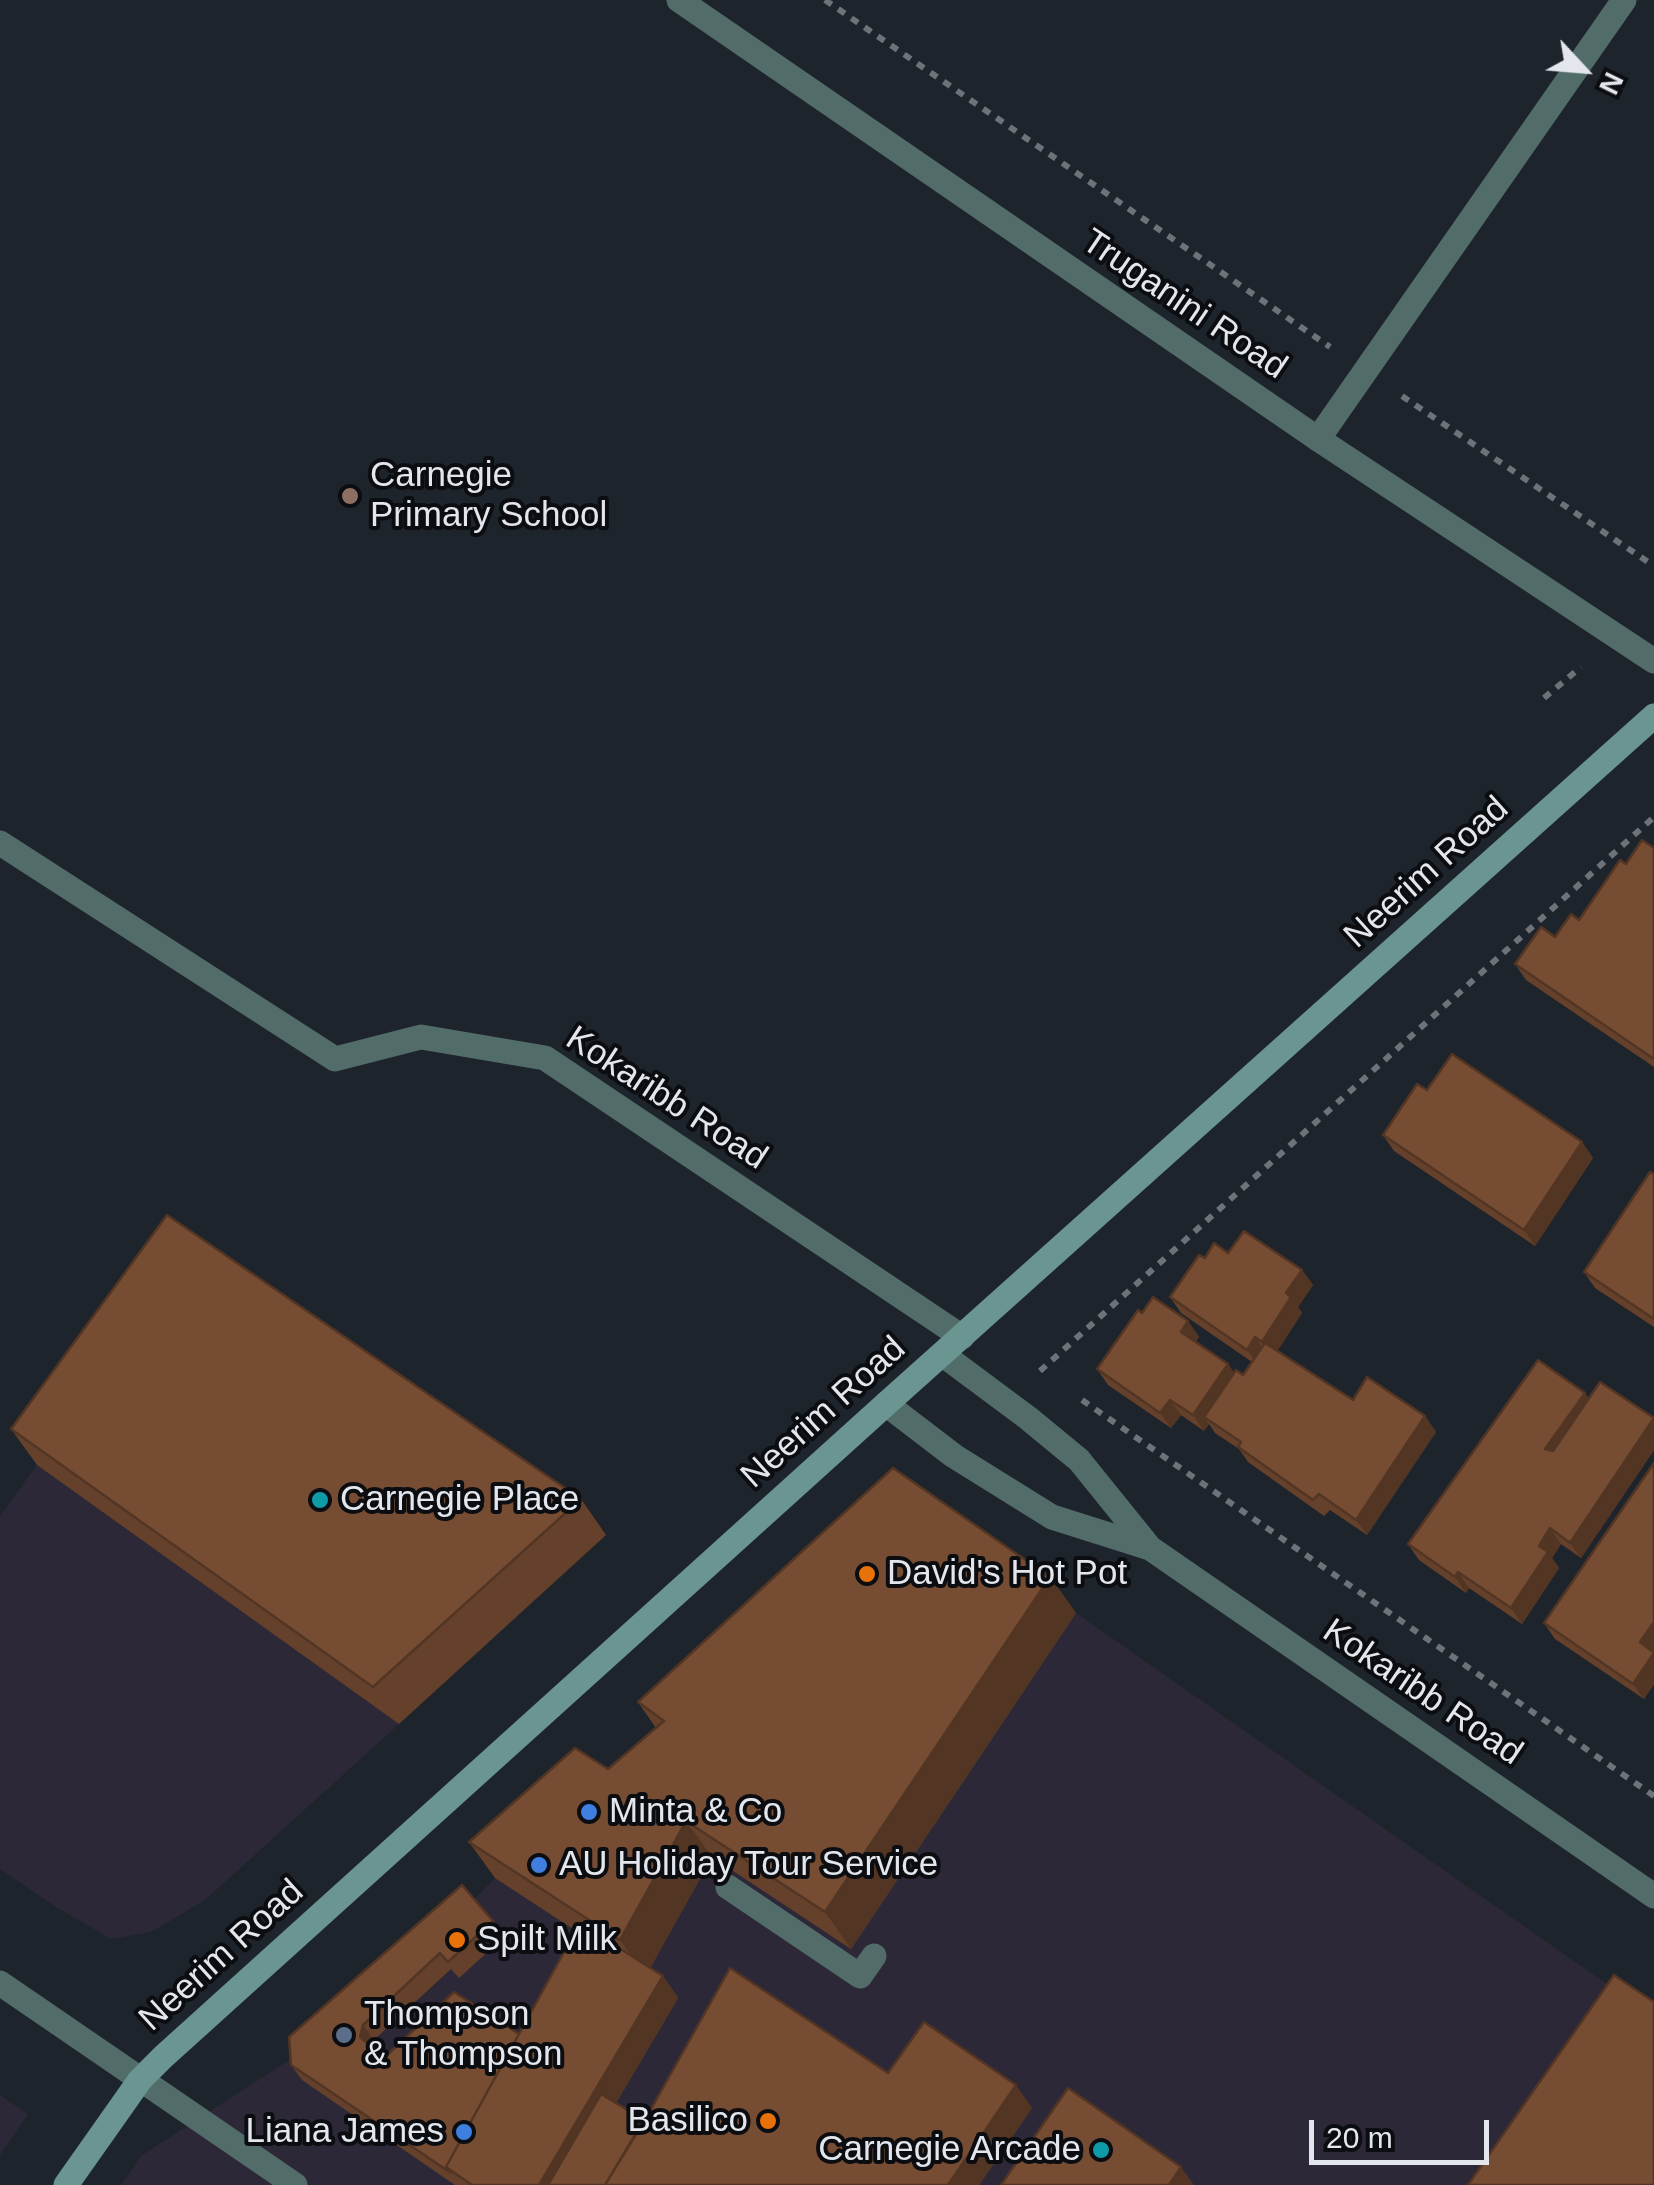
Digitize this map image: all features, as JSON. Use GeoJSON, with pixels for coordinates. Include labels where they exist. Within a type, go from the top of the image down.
{"type":"FeatureCollection","features":[{"type":"Feature","properties":{"kind":"main road","name":"Neerim Road"},"geometry":{"type":"LineString","coordinates":[[66,2185],[140,2080],[183,2038],[1654,716]]}},
{"type":"Feature","properties":{"kind":"street","name":"Truganini Road"},"geometry":{"type":"LineString","coordinates":[[679,0],[1318,439],[1654,661]]}},
{"type":"Feature","properties":{"kind":"street"},"geometry":{"type":"LineString","coordinates":[[1318,439],[1624,0]]}},
{"type":"Feature","properties":{"kind":"street","name":"Kokaribb Road"},"geometry":{"type":"LineString","coordinates":[[0,842],[335,1059],[420,1036],[545,1058],[952,1345],[1009,1403],[1079,1460],[1150,1548],[1654,1896]]}},
{"type":"Feature","properties":{"kind":"street","name":"Kokaribb Road"},"geometry":{"type":"LineString","coordinates":[[886,1404],[954,1456],[1052,1517],[1150,1548]]}},
{"type":"Feature","properties":{"kind":"street"},"geometry":{"type":"LineString","coordinates":[[728,1887],[860,1976],[874,1956]]}},
{"type":"Feature","properties":{"kind":"street"},"geometry":{"type":"LineString","coordinates":[[0,1983],[295,2185]]}},
{"type":"Feature","properties":{"kind":"path"},"geometry":{"type":"LineString","coordinates":[[825,0],[1654,566]]}},
{"type":"Feature","properties":{"kind":"path"},"geometry":{"type":"LineString","coordinates":[[1009,1403],[1654,816]]}},
{"type":"Feature","properties":{"kind":"path"},"geometry":{"type":"LineString","coordinates":[[1072,1394],[1654,1796]]}},
{"type":"Feature","properties":{"kind":"shaded area"},"geometry":{"type":"Polygon","coordinates":[[[37,1465],[399,1724],[205,1900],[151,1932],[111,1939],[0,1869],[0,1516],[37,1465]]]}},
{"type":"Feature","properties":{"kind":"shaded area"},"geometry":{"type":"Polygon","coordinates":[[[1076,1613],[1654,2017],[1654,2185],[121,2185],[141,2156],[300,2053],[495,1878],[1076,1613]]]}},
{"type":"Feature","properties":{"kind":"shaded area"},"geometry":{"type":"Polygon","coordinates":[[[0,2095],[28,2114],[0,2155],[0,2095]]]}},
{"type":"Feature","properties":{"kind":"building"},"geometry":{"type":"Polygon","coordinates":[[[1642,840],[1654,848],[1654,1059],[1515,964],[1541,927],[1555,937],[1571,914],[1579,920],[1620,860],[1626,864],[1642,840]]]}},
{"type":"Feature","properties":{"kind":"building"},"geometry":{"type":"Polygon","coordinates":[[[1452,1054],[1582,1142],[1524,1230],[1383,1135],[1417,1084],[1427,1090],[1452,1054]]]}},
{"type":"Feature","properties":{"kind":"building"},"geometry":{"type":"Polygon","coordinates":[[[1650,1172],[1654,1174],[1654,1319],[1584,1272],[1650,1172]]]}},
{"type":"Feature","properties":{"kind":"building","name":"Carnegie Place"},"geometry":{"type":"Polygon","coordinates":[[[167,1215],[581,1499],[373,1687],[11,1429],[167,1215]]]}},
{"type":"Feature","properties":{"kind":"building"},"geometry":{"type":"Polygon","coordinates":[[[1244,1231],[1302,1270],[1286,1293],[1291,1297],[1262,1342],[1255,1337],[1247,1350],[1170,1297],[1199,1255],[1205,1258],[1214,1243],[1228,1253],[1244,1231]]]}},
{"type":"Feature","properties":{"kind":"building"},"geometry":{"type":"Polygon","coordinates":[[[1153,1297],[1188,1321],[1181,1332],[1228,1364],[1193,1415],[1170,1400],[1160,1413],[1097,1369],[1138,1310],[1142,1313],[1153,1297]]]}},
{"type":"Feature","properties":{"kind":"building"},"geometry":{"type":"Polygon","coordinates":[[[1265,1343],[1353,1400],[1367,1377],[1425,1416],[1356,1520],[1319,1494],[1313,1500],[1238,1447],[1241,1442],[1204,1417],[1236,1370],[1243,1375],[1265,1343]]]}},
{"type":"Feature","properties":{"kind":"building"},"geometry":{"type":"Polygon","coordinates":[[[1538,1360],[1585,1393],[1545,1449],[1553,1451],[1600,1382],[1654,1418],[1570,1543],[1550,1528],[1539,1546],[1548,1552],[1511,1608],[1458,1572],[1455,1577],[1408,1544],[1538,1360]]]}},
{"type":"Feature","properties":{"kind":"building"},"geometry":{"type":"Polygon","coordinates":[[[1654,1463],[1654,1622],[1640,1642],[1654,1653],[1633,1684],[1544,1623],[1654,1463]]]}},
{"type":"Feature","properties":{"kind":"building"},"geometry":{"type":"Polygon","coordinates":[[[893,1468],[1050,1577],[825,1912],[686,1821],[620,1940],[469,1842],[575,1748],[608,1769],[664,1721],[638,1702],[893,1468]]]}},
{"type":"Feature","properties":{"kind":"building"},"geometry":{"type":"Polygon","coordinates":[[[462,1885],[493,1921],[448,1962],[440,1953],[363,2025],[360,2037],[385,2057],[454,1992],[519,2034],[446,2167],[451,2173],[291,2065],[289,2037],[462,1885]]]}},
{"type":"Feature","properties":{"kind":"building"},"geometry":{"type":"Polygon","coordinates":[[[580,1923],[663,1976],[539,2185],[472,2185],[446,2167],[580,1923]]]}},
{"type":"Feature","properties":{"kind":"building"},"geometry":{"type":"Polygon","coordinates":[[[730,1968],[888,2073],[924,2022],[1016,2085],[948,2185],[605,2185],[730,1968]]]}},
{"type":"Feature","properties":{"kind":"building"},"geometry":{"type":"Polygon","coordinates":[[[1614,1975],[1654,2002],[1654,2185],[1468,2185],[1614,1975]]]}},
{"type":"Feature","properties":{"kind":"building"},"geometry":{"type":"Polygon","coordinates":[[[1068,2088],[1181,2167],[1169,2185],[1001,2185],[1068,2088]]]}},
{"type":"Feature","properties":{"kind":"building"},"geometry":{"type":"Polygon","coordinates":[[[601,2094],[644,2120],[605,2185],[548,2185],[601,2094]]]}},
{"type":"Feature","properties":{"kind":"place","name":"Carnegie Primary School"},"geometry":{"type":"Point","coordinates":[350,496]}},
{"type":"Feature","properties":{"kind":"place","name":"Carnegie Place"},"geometry":{"type":"Point","coordinates":[320,1500]}},
{"type":"Feature","properties":{"kind":"place","name":"David's Hot Pot"},"geometry":{"type":"Point","coordinates":[867,1574]}},
{"type":"Feature","properties":{"kind":"place","name":"Minta & Co"},"geometry":{"type":"Point","coordinates":[589,1812]}},
{"type":"Feature","properties":{"kind":"place","name":"AU Holiday Tour Service"},"geometry":{"type":"Point","coordinates":[539,1865]}},
{"type":"Feature","properties":{"kind":"place","name":"Spilt Milk"},"geometry":{"type":"Point","coordinates":[457,1940]}},
{"type":"Feature","properties":{"kind":"place","name":"Thompson & Thompson"},"geometry":{"type":"Point","coordinates":[344,2035]}},
{"type":"Feature","properties":{"kind":"place","name":"Basilico"},"geometry":{"type":"Point","coordinates":[768,2121]}},
{"type":"Feature","properties":{"kind":"place","name":"Liana James"},"geometry":{"type":"Point","coordinates":[464,2132]}},
{"type":"Feature","properties":{"kind":"place","name":"Carnegie Arcade"},"geometry":{"type":"Point","coordinates":[1101,2150]}}]}
